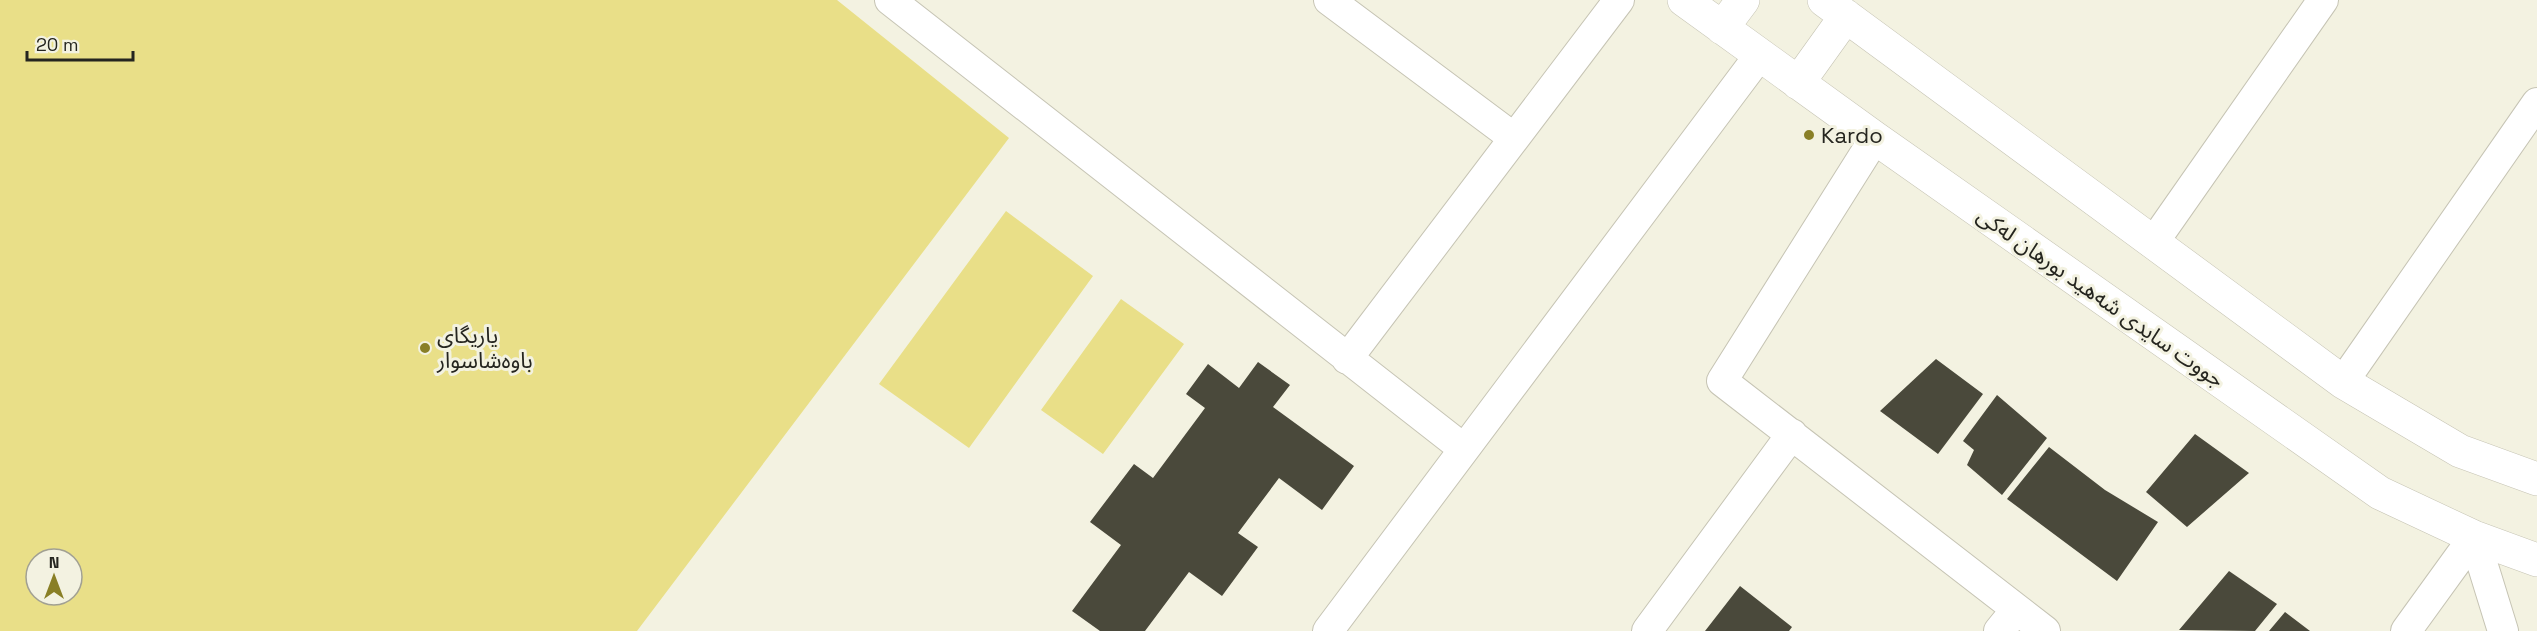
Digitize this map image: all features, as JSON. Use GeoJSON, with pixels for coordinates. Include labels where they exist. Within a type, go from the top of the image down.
{"type":"FeatureCollection","features":[{"type":"Feature","properties":{"kind":"street"},"geometry":{"type":"LineString","coordinates":[[890,0],[1464,449]]}},
{"type":"Feature","properties":{"kind":"street"},"geometry":{"type":"LineString","coordinates":[[1329,0],[1514,138]]}},
{"type":"Feature","properties":{"kind":"street"},"geometry":{"type":"LineString","coordinates":[[1347,359],[1619,0]]}},
{"type":"Feature","properties":{"kind":"street","name":"جووت سایدی شەهید بورهان لەکی"},"geometry":{"type":"LineString","coordinates":[[1684,0],[1759,56],[2380,493],[2474,537],[2537,560]]}},
{"type":"Feature","properties":{"kind":"street"},"geometry":{"type":"LineString","coordinates":[[1722,28],[1743,0]]}},
{"type":"Feature","properties":{"kind":"street"},"geometry":{"type":"LineString","coordinates":[[2153,243],[2323,0]]}},
{"type":"Feature","properties":{"kind":"street"},"geometry":{"type":"LineString","coordinates":[[1798,83],[1835,8],[2343,382],[2460,451],[2537,479]]}},
{"type":"Feature","properties":{"kind":"street"},"geometry":{"type":"LineString","coordinates":[[1328,631],[1759,56]]}},
{"type":"Feature","properties":{"kind":"street"},"geometry":{"type":"LineString","coordinates":[[2343,382],[2537,103]]}},
{"type":"Feature","properties":{"kind":"street"},"geometry":{"type":"LineString","coordinates":[[1875,138],[1722,381],[1792,434],[2008,620],[2045,631]]}},
{"type":"Feature","properties":{"kind":"street"},"geometry":{"type":"LineString","coordinates":[[1647,631],[1792,434]]}},
{"type":"Feature","properties":{"kind":"street"},"geometry":{"type":"LineString","coordinates":[[2406,631],[2474,537]]}},
{"type":"Feature","properties":{"kind":"street"},"geometry":{"type":"LineString","coordinates":[[2474,537],[2503,631]]}},
{"type":"Feature","properties":{"kind":"shaded area","name":"یاریگای باوەشاسوار"},"geometry":{"type":"Polygon","coordinates":[[[0,0],[837,0],[1009,138],[637,631],[0,631],[0,0]]]}},
{"type":"Feature","properties":{"kind":"shaded area"},"geometry":{"type":"Polygon","coordinates":[[[1006,211],[1093,276],[969,448],[879,384],[1006,211]]]}},
{"type":"Feature","properties":{"kind":"shaded area"},"geometry":{"type":"Polygon","coordinates":[[[1121,299],[1184,344],[1103,454],[1041,410],[1121,299]]]}},
{"type":"Feature","properties":{"kind":"building"},"geometry":{"type":"Polygon","coordinates":[[[1936,359],[1983,394],[1938,454],[1880,411],[1936,359]]]}},
{"type":"Feature","properties":{"kind":"building"},"geometry":{"type":"Polygon","coordinates":[[[1258,362],[1290,385],[1273,407],[1354,466],[1322,510],[1279,478],[1238,533],[1258,547],[1222,596],[1189,572],[1145,631],[1100,631],[1072,611],[1121,545],[1090,522],[1134,464],[1153,478],[1205,408],[1186,394],[1208,364],[1239,388],[1258,362]]]}},
{"type":"Feature","properties":{"kind":"building"},"geometry":{"type":"Polygon","coordinates":[[[1997,395],[2047,438],[2002,495],[1967,465],[1974,450],[1963,441],[1997,395]]]}},
{"type":"Feature","properties":{"kind":"building"},"geometry":{"type":"Polygon","coordinates":[[[2195,434],[2249,473],[2187,527],[2146,492],[2195,434]]]}},
{"type":"Feature","properties":{"kind":"building"},"geometry":{"type":"Polygon","coordinates":[[[2049,447],[2105,490],[2158,522],[2117,581],[2007,499],[2049,447]]]}},
{"type":"Feature","properties":{"kind":"building"},"geometry":{"type":"Polygon","coordinates":[[[2229,571],[2277,604],[2255,631],[2179,630],[2229,571]]]}},
{"type":"Feature","properties":{"kind":"building"},"geometry":{"type":"Polygon","coordinates":[[[1740,586],[1792,627],[1789,631],[1705,631],[1740,586]]]}},
{"type":"Feature","properties":{"kind":"building"},"geometry":{"type":"Polygon","coordinates":[[[2285,612],[2310,631],[2269,631],[2285,612]]]}},
{"type":"Feature","properties":{"kind":"place","name":"Kardo"},"geometry":{"type":"Point","coordinates":[1809,135]}},
{"type":"Feature","properties":{"kind":"place","name":"یاریگای باوەشاسوار"},"geometry":{"type":"Point","coordinates":[425,348]}}]}
